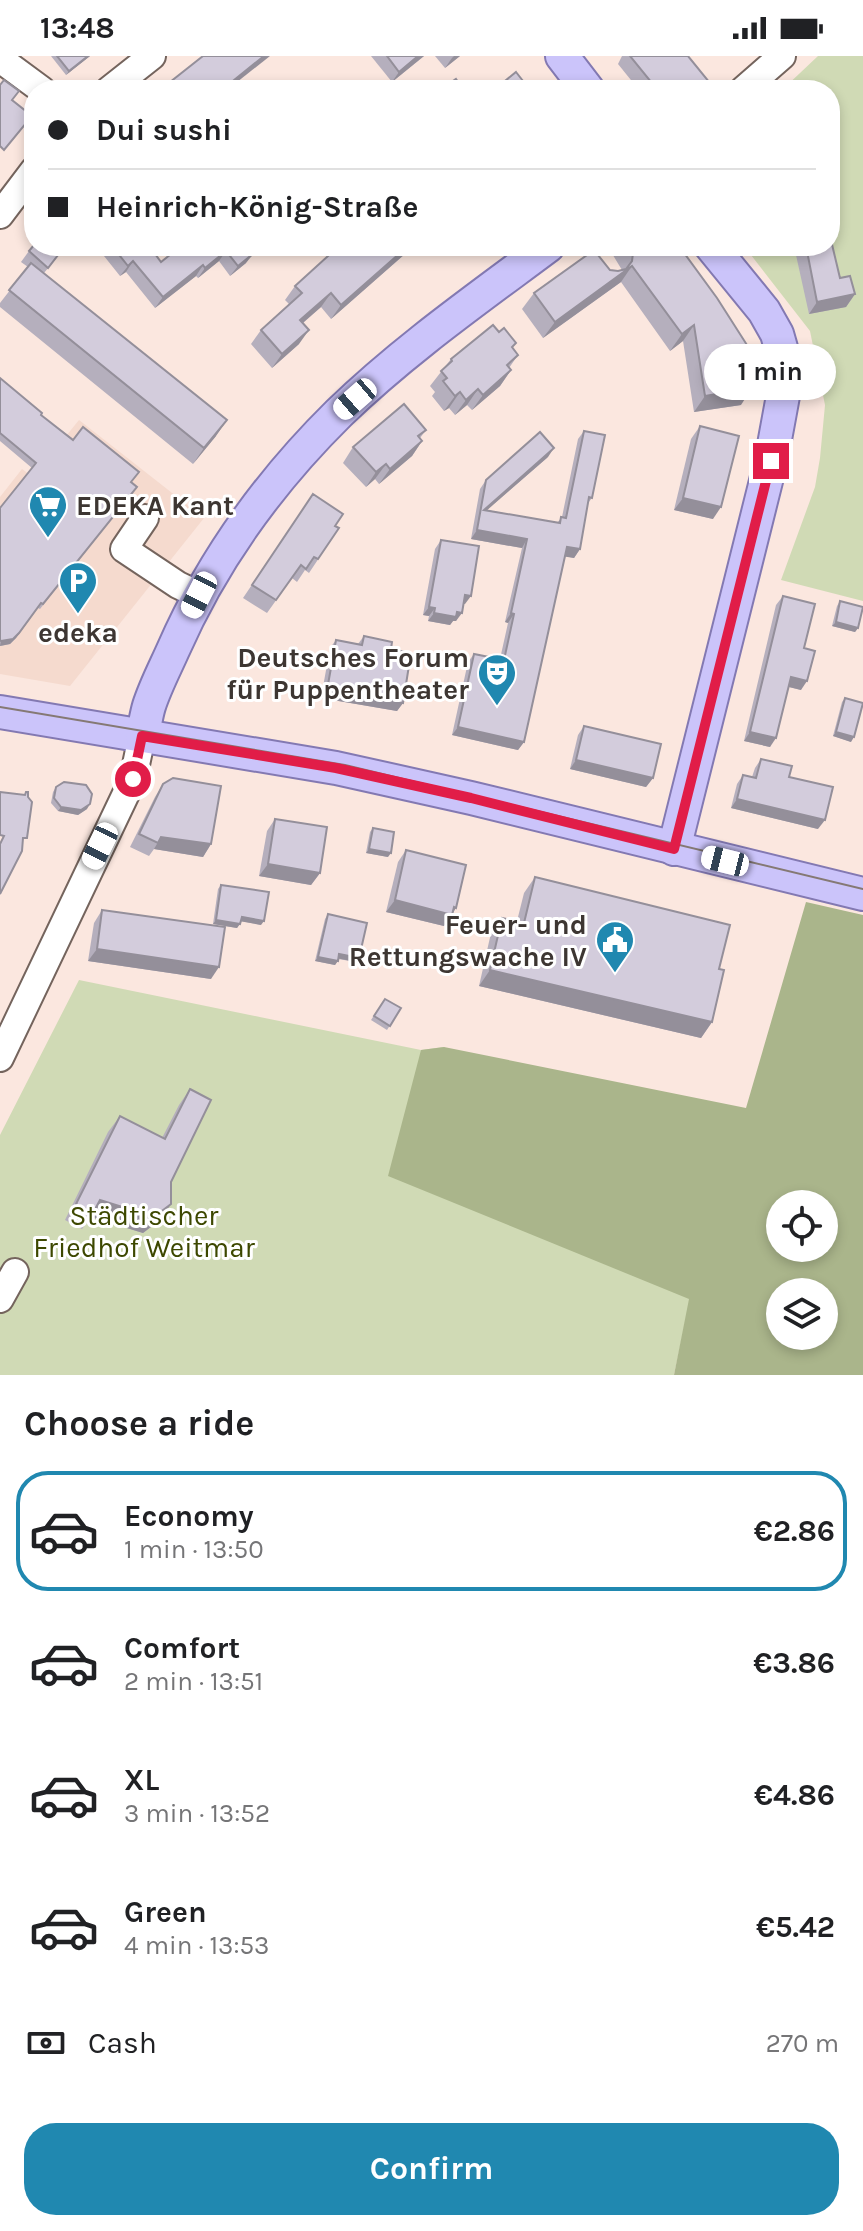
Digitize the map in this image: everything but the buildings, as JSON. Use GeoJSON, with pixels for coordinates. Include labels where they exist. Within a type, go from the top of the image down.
{"type":"FeatureCollection","features":[{"type":"Feature","properties":{"kind":"main road"},"geometry":{"type":"LineString","coordinates":[[562,56],[580,80]]}},
{"type":"Feature","properties":{"kind":"main road"},"geometry":{"type":"LineString","coordinates":[[142,736],[150,704],[215,566],[297,457],[341,412],[435,330],[535,256]]}},
{"type":"Feature","properties":{"kind":"main road"},"geometry":{"type":"LineString","coordinates":[[674,849],[771,461],[785,385],[785,362],[777,334],[764,311],[719,256]]}},
{"type":"Feature","properties":{"kind":"main road"},"geometry":{"type":"LineString","coordinates":[[0,712],[336,768],[863,894]]}},
{"type":"Feature","properties":{"kind":"street"},"geometry":{"type":"LineString","coordinates":[[122,80],[152,56]]}},
{"type":"Feature","properties":{"kind":"street"},"geometry":{"type":"LineString","coordinates":[[754,80],[782,56]]}},
{"type":"Feature","properties":{"kind":"street"},"geometry":{"type":"LineString","coordinates":[[0,59],[28,80]]}},
{"type":"Feature","properties":{"kind":"street"},"geometry":{"type":"LineString","coordinates":[[0,215],[24,183]]}},
{"type":"Feature","properties":{"kind":"street"},"geometry":{"type":"LineString","coordinates":[[145,518],[124,549],[178,585],[199,595]]}},
{"type":"Feature","properties":{"kind":"street"},"geometry":{"type":"LineString","coordinates":[[0,1058],[133,779],[142,736]]}},
{"type":"Feature","properties":{"kind":"street"},"geometry":{"type":"LineString","coordinates":[[0,1299],[15,1272]]}},
{"type":"Feature","properties":{"kind":"shaded area"},"geometry":{"type":"Polygon","coordinates":[[[79,420],[204,518],[70,686],[0,674],[0,497],[22,469],[33,477],[79,420]]]}},
{"type":"Feature","properties":{"kind":"green space"},"geometry":{"type":"Polygon","coordinates":[[[818,56],[863,56],[863,601],[781,580],[815,487],[825,405],[810,331],[752,256],[840,256],[840,80],[793,80],[818,56]]]}},
{"type":"Feature","properties":{"kind":"green space"},"geometry":{"type":"Polygon","coordinates":[[[806,902],[863,915],[863,1375],[674,1375],[689,1299],[388,1176],[421,1050],[444,1047],[746,1108],[806,902]]]}},
{"type":"Feature","properties":{"kind":"green space","name":"Städtischer Friedhof Weitmar"},"geometry":{"type":"Polygon","coordinates":[[[79,980],[421,1050],[444,1047],[690,1299],[674,1375],[0,1375],[0,1135],[79,980]]]}},
{"type":"Feature","properties":{"kind":"tram line"},"geometry":{"type":"LineString","coordinates":[[0,707],[345,765],[863,889]]}},
{"type":"Feature","properties":{"kind":"place","name":"EDEKA Kant"},"geometry":{"type":"Point","coordinates":[48,539]}},
{"type":"Feature","properties":{"kind":"place","name":"edeka"},"geometry":{"type":"Point","coordinates":[78,615]}},
{"type":"Feature","properties":{"kind":"place","name":"Deutsches Forum für Puppentheater"},"geometry":{"type":"Point","coordinates":[497,707]}},
{"type":"Feature","properties":{"kind":"place","name":"Feuer- und Rettungswache IV"},"geometry":{"type":"Point","coordinates":[615,974]}},
{"type":"Feature","properties":{"kind":"route"},"geometry":{"type":"LineString","coordinates":[[133,779],[142,736],[336,768],[674,849],[771,461]]}}]}
